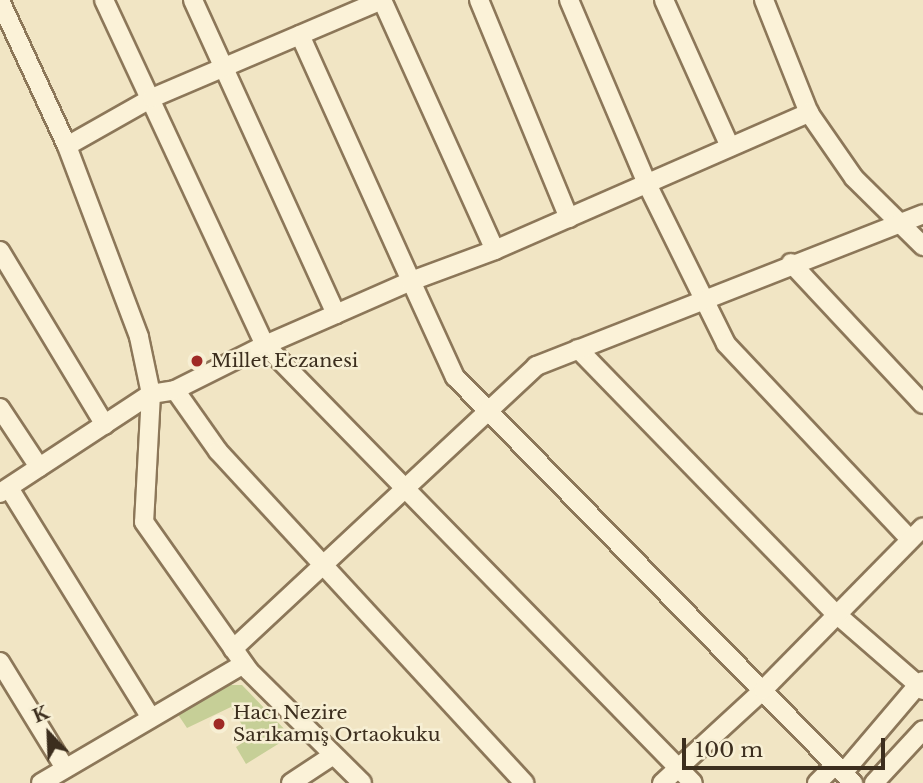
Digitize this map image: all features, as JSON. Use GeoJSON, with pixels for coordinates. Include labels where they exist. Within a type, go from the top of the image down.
{"type":"FeatureCollection","features":[{"type":"Feature","properties":{"kind":"street"},"geometry":{"type":"LineString","coordinates":[[104,0],[265,345],[693,783]]}},
{"type":"Feature","properties":{"kind":"street"},"geometry":{"type":"LineString","coordinates":[[193,0],[336,314]]}},
{"type":"Feature","properties":{"kind":"street"},"geometry":{"type":"LineString","coordinates":[[67,146],[152,98],[382,0],[495,250]]}},
{"type":"Feature","properties":{"kind":"street"},"geometry":{"type":"LineString","coordinates":[[479,0],[569,218]]}},
{"type":"Feature","properties":{"kind":"street"},"geometry":{"type":"LineString","coordinates":[[569,0],[647,184],[726,344],[916,533],[834,612],[763,690],[662,783]]}},
{"type":"Feature","properties":{"kind":"street"},"geometry":{"type":"LineString","coordinates":[[664,0],[730,148]]}},
{"type":"Feature","properties":{"kind":"street"},"geometry":{"type":"LineString","coordinates":[[764,0],[809,113],[854,178],[923,246]]}},
{"type":"Feature","properties":{"kind":"street"},"geometry":{"type":"LineString","coordinates":[[0,1],[4,20],[67,146],[139,337],[151,394],[144,522],[238,657],[332,756],[362,783]]}},
{"type":"Feature","properties":{"kind":"street"},"geometry":{"type":"LineString","coordinates":[[300,35],[455,377],[843,774]]}},
{"type":"Feature","properties":{"kind":"street"},"geometry":{"type":"LineString","coordinates":[[151,719],[5,490],[151,394],[175,390],[265,345],[411,281],[495,250],[809,113]]}},
{"type":"Feature","properties":{"kind":"street"},"geometry":{"type":"LineString","coordinates":[[41,783],[151,719],[238,657],[320,566],[536,366],[702,297],[923,214]]}},
{"type":"Feature","properties":{"kind":"street"},"geometry":{"type":"LineString","coordinates":[[0,251],[105,425]]}},
{"type":"Feature","properties":{"kind":"street"},"geometry":{"type":"LineString","coordinates":[[790,263],[923,404]]}},
{"type":"Feature","properties":{"kind":"street"},"geometry":{"type":"LineString","coordinates":[[578,349],[834,612],[921,685],[843,774],[817,783]]}},
{"type":"Feature","properties":{"kind":"street"},"geometry":{"type":"LineString","coordinates":[[175,390],[218,451],[320,566],[524,783]]}},
{"type":"Feature","properties":{"kind":"street"},"geometry":{"type":"LineString","coordinates":[[0,408],[39,467]]}},
{"type":"Feature","properties":{"kind":"street"},"geometry":{"type":"LineString","coordinates":[[0,662],[65,768]]}},
{"type":"Feature","properties":{"kind":"street"},"geometry":{"type":"LineString","coordinates":[[874,783],[923,730]]}},
{"type":"Feature","properties":{"kind":"street"},"geometry":{"type":"LineString","coordinates":[[291,783],[332,756]]}},
{"type":"Feature","properties":{"kind":"green space"},"geometry":{"type":"Polygon","coordinates":[[[225,685],[242,685],[291,736],[246,764],[236,747],[250,738],[231,707],[187,728],[177,713],[225,685]]]}},
{"type":"Feature","properties":{"kind":"place","name":"Millet Eczanesi"},"geometry":{"type":"Point","coordinates":[197,361]}},
{"type":"Feature","properties":{"kind":"place","name":"Hacı Nezire Sarıkamış Ortaokuku"},"geometry":{"type":"Point","coordinates":[219,724]}}]}
